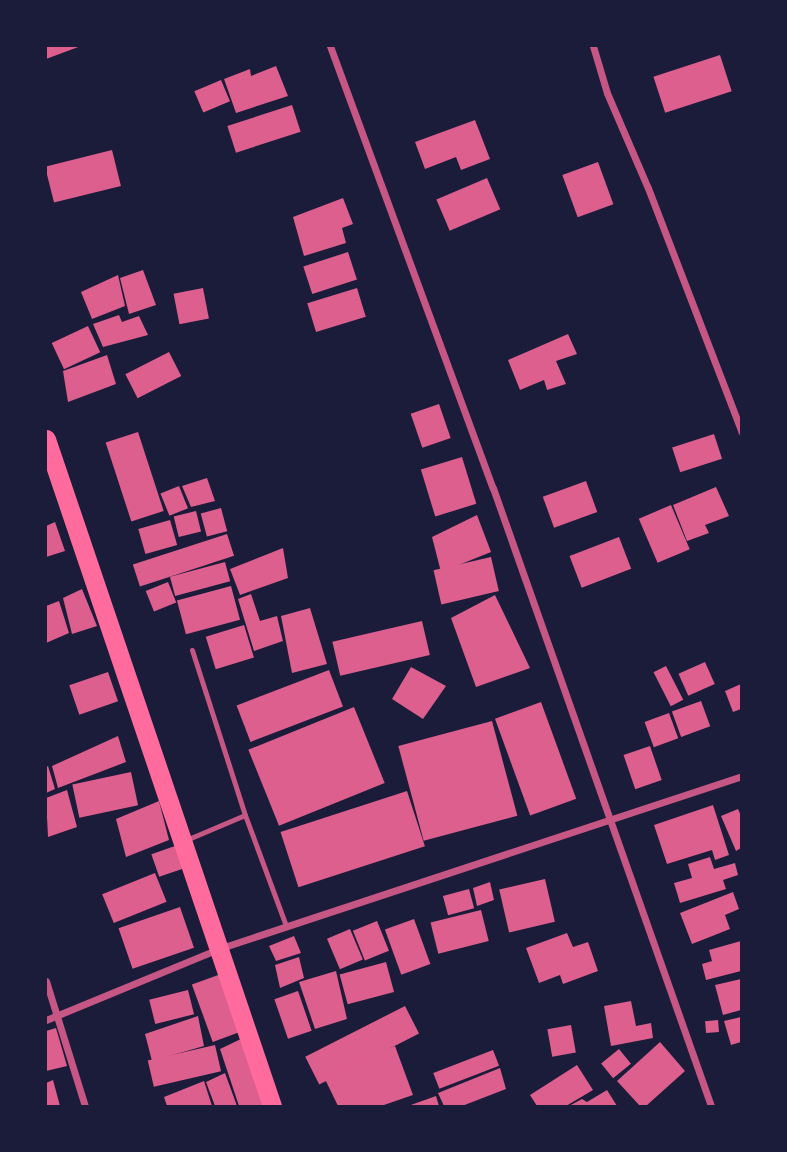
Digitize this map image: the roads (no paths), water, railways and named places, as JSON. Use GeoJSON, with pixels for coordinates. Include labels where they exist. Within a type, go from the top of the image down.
{"type":"FeatureCollection","features":[{"type":"Feature","properties":{"kind":"highway"},"geometry":{"type":"LineString","coordinates":[[46,439],[272,1107]]}},
{"type":"Feature","properties":{"kind":"street"},"geometry":{"type":"LineString","coordinates":[[330,46],[492,488],[711,1107]]}},
{"type":"Feature","properties":{"kind":"street"},"geometry":{"type":"LineString","coordinates":[[593,46],[607,93],[648,188],[741,433]]}},
{"type":"Feature","properties":{"kind":"street"},"geometry":{"type":"LineString","coordinates":[[46,1020],[218,949],[741,776]]}},
{"type":"Feature","properties":{"kind":"street"},"geometry":{"type":"LineString","coordinates":[[46,981],[85,1107]]}},
{"type":"Feature","properties":{"kind":"lane"},"geometry":{"type":"LineString","coordinates":[[192,650],[245,815],[286,926]]}},
{"type":"Feature","properties":{"kind":"lane"},"geometry":{"type":"LineString","coordinates":[[183,842],[245,815]]}}]}
